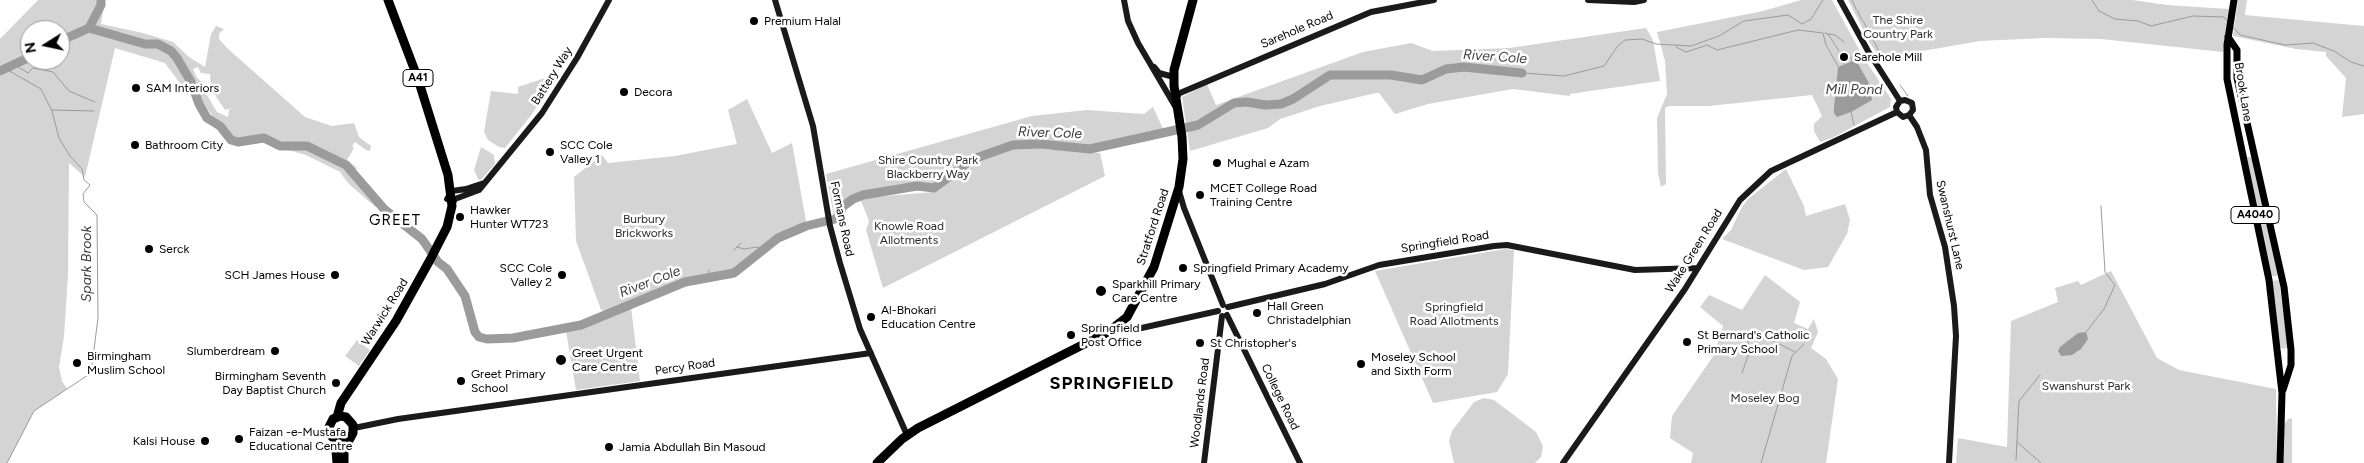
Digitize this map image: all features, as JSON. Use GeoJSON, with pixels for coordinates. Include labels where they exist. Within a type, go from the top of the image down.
{"type":"FeatureCollection","features":[{"type":"Feature","properties":{"kind":"highway","name":"Warwick Road"},"geometry":{"type":"LineString","coordinates":[[342,417],[347,393],[396,321],[430,260],[437,244],[452,191],[418,79],[388,0]]}},
{"type":"Feature","properties":{"kind":"highway","name":"Stratford Road"},"geometry":{"type":"LineString","coordinates":[[877,463],[907,435],[962,404],[1118,326],[1138,300],[1154,267],[1179,187],[1183,156],[1182,134],[1174,77],[1180,41],[1193,0]]}},
{"type":"Feature","properties":{"kind":"highway","name":"Warwick Road"},"geometry":{"type":"LineString","coordinates":[[442,159],[449,203]]}},
{"type":"Feature","properties":{"kind":"highway"},"geometry":{"type":"LineString","coordinates":[[344,463],[344,450],[354,428],[351,421],[342,417],[332,420],[329,427],[330,435],[342,441],[349,438]]}},
{"type":"Feature","properties":{"kind":"highway"},"geometry":{"type":"LineString","coordinates":[[335,439],[337,463]]}},
{"type":"Feature","properties":{"kind":"main road","name":"Brook Lane"},"geometry":{"type":"LineString","coordinates":[[2234,0],[2228,37],[2230,45],[2227,79],[2269,280],[2282,393],[2280,463]]}},
{"type":"Feature","properties":{"kind":"main road","name":"Brook Lane"},"geometry":{"type":"LineString","coordinates":[[2230,45],[2238,56],[2237,78],[2282,278],[2291,350],[2291,365],[2282,393]]}},
{"type":"Feature","properties":{"kind":"main road"},"geometry":{"type":"LineString","coordinates":[[2227,79],[2237,78]]}},
{"type":"Feature","properties":{"kind":"main road"},"geometry":{"type":"LineString","coordinates":[[2242,155],[2254,152]]}},
{"type":"Feature","properties":{"kind":"main road"},"geometry":{"type":"LineString","coordinates":[[2269,280],[2282,278]]}},
{"type":"Feature","properties":{"kind":"main road"},"geometry":{"type":"LineString","coordinates":[[2278,352],[2291,350]]}},
{"type":"Feature","properties":{"kind":"street","name":"Battery Way"},"geometry":{"type":"LineString","coordinates":[[449,203],[479,190],[506,158],[550,101],[609,0]]}},
{"type":"Feature","properties":{"kind":"street","name":"Formans Road"},"geometry":{"type":"LineString","coordinates":[[775,0],[813,126],[830,226],[860,329],[907,435]]}},
{"type":"Feature","properties":{"kind":"street"},"geometry":{"type":"LineString","coordinates":[[1124,0],[1131,29],[1179,111]]}},
{"type":"Feature","properties":{"kind":"street","name":"Sarehole Road"},"geometry":{"type":"LineString","coordinates":[[1176,98],[1180,93],[1371,12],[1434,0]]}},
{"type":"Feature","properties":{"kind":"street"},"geometry":{"type":"LineString","coordinates":[[1588,0],[1634,2],[1644,0]]}},
{"type":"Feature","properties":{"kind":"street"},"geometry":{"type":"LineString","coordinates":[[1840,0],[1868,51],[1900,101]]}},
{"type":"Feature","properties":{"kind":"street"},"geometry":{"type":"LineString","coordinates":[[1148,61],[1159,73],[1174,77]]}},
{"type":"Feature","properties":{"kind":"street"},"geometry":{"type":"LineString","coordinates":[[1906,100],[1912,103],[1913,110],[1909,115],[1901,116],[1897,112],[1896,107],[1900,101],[1906,100]]}},
{"type":"Feature","properties":{"kind":"street","name":"Wake Green Road"},"geometry":{"type":"LineString","coordinates":[[1563,463],[1637,359],[1698,268],[1740,200],[1756,182],[1771,171],[1897,112]]}},
{"type":"Feature","properties":{"kind":"street","name":"Swanshurst Lane"},"geometry":{"type":"LineString","coordinates":[[1909,115],[1917,127],[1926,150],[1928,184],[1950,267],[1956,336],[1949,463]]}},
{"type":"Feature","properties":{"kind":"street"},"geometry":{"type":"LineString","coordinates":[[452,191],[466,189],[485,182]]}},
{"type":"Feature","properties":{"kind":"street"},"geometry":{"type":"LineString","coordinates":[[1118,326],[1128,331],[1222,314],[1226,306],[1184,208],[1179,187]]}},
{"type":"Feature","properties":{"kind":"street","name":"Springfield Road"},"geometry":{"type":"LineString","coordinates":[[1226,306],[1325,284],[1379,265],[1494,246],[1507,245],[1635,270],[1698,268]]}},
{"type":"Feature","properties":{"kind":"street","name":"Woodlands Road"},"geometry":{"type":"LineString","coordinates":[[1204,463],[1222,314],[1226,306]]}},
{"type":"Feature","properties":{"kind":"street","name":"College Road"},"geometry":{"type":"LineString","coordinates":[[1222,314],[1300,463]]}},
{"type":"Feature","properties":{"kind":"street","name":"Percy Road"},"geometry":{"type":"LineString","coordinates":[[354,428],[390,420],[871,353]]}},
{"type":"Feature","properties":{"kind":"green space"},"geometry":{"type":"Polygon","coordinates":[[[38,0],[105,0],[101,24],[173,42],[189,57],[205,67],[211,34],[216,26],[224,29],[219,34],[219,39],[227,48],[305,117],[332,126],[354,123],[359,137],[371,146],[370,151],[355,142],[352,146],[354,148],[347,160],[357,168],[353,174],[354,177],[378,203],[376,207],[348,183],[340,172],[306,155],[261,142],[242,143],[226,137],[205,105],[185,90],[165,63],[115,48],[85,177],[69,163],[68,274],[64,336],[59,367],[62,381],[67,389],[34,411],[7,463],[0,463],[0,39],[38,0]],[[198,67],[193,69],[197,78],[205,84],[206,93],[217,112],[228,117],[229,110],[232,108],[225,110],[211,89],[210,74],[201,73],[198,67]]]}},
{"type":"Feature","properties":{"kind":"green space"},"geometry":{"type":"Polygon","coordinates":[[[1801,0],[1832,0],[1862,55],[1891,99],[1890,107],[1832,138],[1820,142],[1814,131],[1814,124],[1822,116],[1812,95],[1709,106],[1669,106],[1665,108],[1666,184],[1661,187],[1658,173],[1657,118],[1667,94],[1665,61],[1657,32],[1763,11],[1801,0]]]}},
{"type":"Feature","properties":{"kind":"green space","name":"The Shire Country Park"},"geometry":{"type":"Polygon","coordinates":[[[1848,0],[2132,0],[2167,5],[2229,9],[2223,52],[2101,39],[2043,38],[1980,41],[1911,53],[1899,61],[1894,54],[1881,60],[1848,0]]]}},
{"type":"Feature","properties":{"kind":"green space"},"geometry":{"type":"Polygon","coordinates":[[[2238,0],[2247,0],[2245,15],[2364,26],[2364,114],[2342,117],[2346,78],[2326,56],[2326,52],[2296,49],[2233,36],[2238,0]]]}},
{"type":"Feature","properties":{"kind":"green space"},"geometry":{"type":"Polygon","coordinates":[[[1646,28],[1653,40],[1660,81],[1570,94],[1570,96],[1513,89],[1428,104],[1395,114],[1379,93],[1376,93],[1320,106],[1280,119],[1268,128],[1190,151],[1182,97],[1207,84],[1216,105],[1363,52],[1411,43],[1433,51],[1509,48],[1646,28]]]}},
{"type":"Feature","properties":{"kind":"green space"},"geometry":{"type":"Polygon","coordinates":[[[556,75],[532,114],[505,148],[499,147],[488,140],[484,132],[491,91],[518,94],[518,87],[556,75]]]}},
{"type":"Feature","properties":{"kind":"green space","name":"Burbury Brickworks"},"geometry":{"type":"Polygon","coordinates":[[[747,99],[772,153],[792,143],[806,221],[767,244],[734,272],[685,281],[607,311],[601,310],[576,241],[574,177],[602,155],[608,163],[675,156],[737,144],[728,110],[747,99]]]}},
{"type":"Feature","properties":{"kind":"green space","name":"Shire Country Park Blackberry Way"},"geometry":{"type":"Polygon","coordinates":[[[1153,107],[1165,133],[1090,149],[1040,144],[1013,145],[973,159],[934,188],[916,186],[863,195],[842,207],[841,214],[835,219],[826,174],[1032,116],[1087,110],[1144,114],[1153,107]]]}},
{"type":"Feature","properties":{"kind":"green space"},"geometry":{"type":"Polygon","coordinates":[[[481,147],[494,155],[495,164],[481,180],[478,179],[474,170],[481,147]]]}},
{"type":"Feature","properties":{"kind":"green space","name":"Knowle Road Allotments"},"geometry":{"type":"Polygon","coordinates":[[[1014,147],[1100,153],[1105,176],[883,288],[866,230],[869,221],[860,198],[934,192],[978,162],[995,153],[1014,147]]]}},
{"type":"Feature","properties":{"kind":"green space"},"geometry":{"type":"Polygon","coordinates":[[[2247,157],[2252,157],[2278,275],[2276,276],[2270,276],[2247,157]]]}},
{"type":"Feature","properties":{"kind":"green space"},"geometry":{"type":"Polygon","coordinates":[[[1786,169],[1804,206],[1806,216],[1845,204],[1850,220],[1847,234],[1828,267],[1804,270],[1722,239],[1731,230],[1748,199],[1786,169]]]}},
{"type":"Feature","properties":{"kind":"green space","name":"Springfield Road Allotments"},"geometry":{"type":"Polygon","coordinates":[[[1505,249],[1514,250],[1508,374],[1497,392],[1433,403],[1375,271],[1505,249]]]}},
{"type":"Feature","properties":{"kind":"green space","name":"Swanshurst Park"},"geometry":{"type":"Polygon","coordinates":[[[2111,271],[2157,358],[2179,370],[2276,389],[2277,463],[1956,463],[1958,438],[2007,447],[2011,321],[2058,302],[2055,288],[2078,281],[2081,285],[2111,271]]]}},
{"type":"Feature","properties":{"kind":"green space","name":"Moseley Bog"},"geometry":{"type":"Polygon","coordinates":[[[1765,275],[1800,302],[1794,323],[1808,329],[1814,319],[1818,332],[1811,348],[1826,359],[1838,379],[1826,463],[1691,463],[1693,453],[1670,438],[1672,416],[1714,355],[1723,326],[1700,307],[1709,295],[1742,310],[1765,275]]]}},
{"type":"Feature","properties":{"kind":"green space"},"geometry":{"type":"Polygon","coordinates":[[[2279,280],[2287,342],[2287,348],[2283,349],[2280,347],[2271,281],[2279,280]]]}},
{"type":"Feature","properties":{"kind":"green space"},"geometry":{"type":"Polygon","coordinates":[[[631,307],[640,381],[576,390],[566,331],[631,307]]]}},
{"type":"Feature","properties":{"kind":"green space"},"geometry":{"type":"Polygon","coordinates":[[[357,340],[370,350],[359,366],[345,356],[357,340]]]}},
{"type":"Feature","properties":{"kind":"green space"},"geometry":{"type":"Polygon","coordinates":[[[1484,398],[1494,400],[1536,432],[1543,446],[1541,457],[1535,463],[1454,463],[1449,441],[1452,431],[1474,402],[1484,398]]]}},
{"type":"Feature","properties":{"kind":"green space"},"geometry":{"type":"Polygon","coordinates":[[[2292,418],[2292,463],[2282,463],[2284,424],[2288,419],[2292,418]]]}},
{"type":"Feature","properties":{"kind":"water","name":"Mill Pond"},"geometry":{"type":"Polygon","coordinates":[[[1853,61],[1857,62],[1870,85],[1872,100],[1851,112],[1837,117],[1834,113],[1834,107],[1838,67],[1853,61]]]}},
{"type":"Feature","properties":{"kind":"water"},"geometry":{"type":"Polygon","coordinates":[[[2086,332],[2088,339],[2081,349],[2072,355],[2061,356],[2058,351],[2060,347],[2078,333],[2086,332]]]}},
{"type":"Feature","properties":{"kind":"waterway"},"geometry":{"type":"LineString","coordinates":[[89,28],[101,5],[101,0]]}},
{"type":"Feature","properties":{"kind":"waterway","name":"River Cole"},"geometry":{"type":"LineString","coordinates":[[1522,73],[1564,76],[1604,66],[1617,47],[1625,40],[1642,39],[1656,44],[1691,46],[1719,36],[1744,21],[1788,15],[1802,24],[1811,19],[1823,0]]}},
{"type":"Feature","properties":{"kind":"waterway"},"geometry":{"type":"LineString","coordinates":[[1852,0],[1856,9]]}},
{"type":"Feature","properties":{"kind":"waterway","name":"River Cole"},"geometry":{"type":"LineString","coordinates":[[2092,0],[2099,11],[2115,19],[2138,21],[2151,26],[2193,16],[2224,17],[2228,22]]}},
{"type":"Feature","properties":{"kind":"waterway"},"geometry":{"type":"LineString","coordinates":[[1857,10],[1862,20]]}},
{"type":"Feature","properties":{"kind":"waterway"},"geometry":{"type":"LineString","coordinates":[[1863,21],[1879,51]]}},
{"type":"Feature","properties":{"kind":"waterway","name":"River Cole"},"geometry":{"type":"LineString","coordinates":[[2232,26],[2240,35],[2285,45],[2313,43],[2334,51],[2351,62],[2364,66]]}},
{"type":"Feature","properties":{"kind":"waterway","name":"River Cole"},"geometry":{"type":"LineString","coordinates":[[70,37],[89,28],[145,44],[158,44],[171,51],[177,58],[191,82],[199,104],[207,118],[220,126],[231,140],[238,142],[264,138],[280,146],[307,146],[346,165],[384,209],[422,239],[438,262],[447,269],[465,296],[475,332],[479,337],[487,339],[513,338],[581,325],[685,282],[734,273],[778,238],[806,226],[835,219],[841,214],[842,207],[853,199],[863,195],[917,186],[934,188],[973,159],[1013,145],[1040,144],[1090,149],[1158,134],[1198,125],[1234,103],[1281,104],[1293,99],[1330,75],[1391,75],[1422,80],[1446,69],[1464,67],[1522,73]]}},
{"type":"Feature","properties":{"kind":"waterway"},"geometry":{"type":"LineString","coordinates":[[1676,47],[1686,52],[1707,45],[1717,50],[1798,30],[1823,33],[1826,45],[1838,66]]}},
{"type":"Feature","properties":{"kind":"waterway"},"geometry":{"type":"LineString","coordinates":[[1825,33],[1828,34],[1839,51]]}},
{"type":"Feature","properties":{"kind":"waterway"},"geometry":{"type":"LineString","coordinates":[[1828,34],[1835,35],[1844,42]]}},
{"type":"Feature","properties":{"kind":"waterway"},"geometry":{"type":"LineString","coordinates":[[1851,57],[1852,61]]}},
{"type":"Feature","properties":{"kind":"waterway"},"geometry":{"type":"LineString","coordinates":[[1843,60],[1844,64]]}},
{"type":"Feature","properties":{"kind":"waterway","name":"River Cole"},"geometry":{"type":"LineString","coordinates":[[0,71],[20,62]]}},
{"type":"Feature","properties":{"kind":"waterway"},"geometry":{"type":"LineString","coordinates":[[15,65],[28,73],[33,68],[53,72],[69,91],[95,102]]}},
{"type":"Feature","properties":{"kind":"waterway","name":"Spark Brook"},"geometry":{"type":"LineString","coordinates":[[6,69],[41,89],[52,111],[59,138],[70,156],[82,169],[84,180],[90,185],[83,194],[84,202],[97,215],[98,318],[91,373],[34,411],[7,463]]}},
{"type":"Feature","properties":{"kind":"waterway"},"geometry":{"type":"LineString","coordinates":[[1900,85],[1908,96]]}},
{"type":"Feature","properties":{"kind":"waterway"},"geometry":{"type":"LineString","coordinates":[[52,110],[94,111]]}},
{"type":"Feature","properties":{"kind":"waterway"},"geometry":{"type":"LineString","coordinates":[[1851,112],[1854,125]]}},
{"type":"Feature","properties":{"kind":"waterway"},"geometry":{"type":"LineString","coordinates":[[2086,332],[2104,309],[2115,285],[2105,272],[2101,206]]}},
{"type":"Feature","properties":{"kind":"waterway"},"geometry":{"type":"LineString","coordinates":[[734,250],[741,243]]}},
{"type":"Feature","properties":{"kind":"waterway"},"geometry":{"type":"LineString","coordinates":[[737,247],[744,249],[757,247],[762,249]]}},
{"type":"Feature","properties":{"kind":"waterway","name":"River Cole"},"geometry":{"type":"LineString","coordinates":[[708,278],[709,270]]}},
{"type":"Feature","properties":{"kind":"waterway"},"geometry":{"type":"LineString","coordinates":[[1756,332],[1795,352]]}},
{"type":"Feature","properties":{"kind":"waterway"},"geometry":{"type":"LineString","coordinates":[[1742,373],[1749,353],[1748,339],[1750,337]]}},
{"type":"Feature","properties":{"kind":"waterway"},"geometry":{"type":"LineString","coordinates":[[1761,463],[1792,356],[1804,344]]}},
{"type":"Feature","properties":{"kind":"waterway"},"geometry":{"type":"LineString","coordinates":[[2016,460],[2019,401],[2040,375]]}},
{"type":"Feature","properties":{"kind":"waterway"},"geometry":{"type":"LineString","coordinates":[[2017,442],[2041,463]]}},
{"type":"Feature","properties":{"kind":"place","name":"Premium Halal"},"geometry":{"type":"Point","coordinates":[754,21]}},
{"type":"Feature","properties":{"kind":"place","name":"Sarehole Mill"},"geometry":{"type":"Point","coordinates":[1844,57]}},
{"type":"Feature","properties":{"kind":"place","name":"SAM Interiors"},"geometry":{"type":"Point","coordinates":[136,88]}},
{"type":"Feature","properties":{"kind":"place","name":"Decora"},"geometry":{"type":"Point","coordinates":[624,92]}},
{"type":"Feature","properties":{"kind":"place","name":"Bathroom City"},"geometry":{"type":"Point","coordinates":[135,145]}},
{"type":"Feature","properties":{"kind":"place","name":"SCC Cole Valley 1"},"geometry":{"type":"Point","coordinates":[550,152]}},
{"type":"Feature","properties":{"kind":"place","name":"Mughal e Azam"},"geometry":{"type":"Point","coordinates":[1217,163]}},
{"type":"Feature","properties":{"kind":"place","name":"MCET College Road Training Centre"},"geometry":{"type":"Point","coordinates":[1200,195]}},
{"type":"Feature","properties":{"kind":"place","name":"Hawker Hunter WT723"},"geometry":{"type":"Point","coordinates":[460,217]}},
{"type":"Feature","properties":{"kind":"place","name":"Serck"},"geometry":{"type":"Point","coordinates":[149,249]}},
{"type":"Feature","properties":{"kind":"place","name":"Springfield Primary Academy"},"geometry":{"type":"Point","coordinates":[1183,268]}},
{"type":"Feature","properties":{"kind":"place","name":"SCH James House"},"geometry":{"type":"Point","coordinates":[335,275]}},
{"type":"Feature","properties":{"kind":"place","name":"SCC Cole Valley 2"},"geometry":{"type":"Point","coordinates":[562,275]}},
{"type":"Feature","properties":{"kind":"place","name":"Sparkhill Primary Care Centre"},"geometry":{"type":"Point","coordinates":[1101,291]}},
{"type":"Feature","properties":{"kind":"place","name":"Hall Green Christadelphian"},"geometry":{"type":"Point","coordinates":[1257,313]}},
{"type":"Feature","properties":{"kind":"place","name":"Al-Bhokari Education Centre"},"geometry":{"type":"Point","coordinates":[871,317]}},
{"type":"Feature","properties":{"kind":"place","name":"Springfield Post Office"},"geometry":{"type":"Point","coordinates":[1071,335]}},
{"type":"Feature","properties":{"kind":"place","name":"St Bernard's Catholic Primary School"},"geometry":{"type":"Point","coordinates":[1687,342]}},
{"type":"Feature","properties":{"kind":"place","name":"St Christopher's"},"geometry":{"type":"Point","coordinates":[1200,343]}},
{"type":"Feature","properties":{"kind":"place","name":"Slumberdream"},"geometry":{"type":"Point","coordinates":[275,351]}},
{"type":"Feature","properties":{"kind":"place","name":"Greet Urgent Care Centre"},"geometry":{"type":"Point","coordinates":[561,360]}},
{"type":"Feature","properties":{"kind":"place","name":"Birmingham Muslim School"},"geometry":{"type":"Point","coordinates":[77,363]}},
{"type":"Feature","properties":{"kind":"place","name":"Moseley School and Sixth Form"},"geometry":{"type":"Point","coordinates":[1361,364]}},
{"type":"Feature","properties":{"kind":"place","name":"Greet Primary School"},"geometry":{"type":"Point","coordinates":[461,381]}},
{"type":"Feature","properties":{"kind":"place","name":"Birmingham Seventh Day Baptist Church"},"geometry":{"type":"Point","coordinates":[336,383]}},
{"type":"Feature","properties":{"kind":"place","name":"Faizan -e-Mustafa Educational Centre"},"geometry":{"type":"Point","coordinates":[239,439]}},
{"type":"Feature","properties":{"kind":"place","name":"Kalsi House"},"geometry":{"type":"Point","coordinates":[205,441]}},
{"type":"Feature","properties":{"kind":"place","name":"Jamia Abdullah Bin Masoud"},"geometry":{"type":"Point","coordinates":[609,447]}},
{"type":"Feature","properties":{"kind":"district","name":"GREET"},"geometry":{"type":"Point","coordinates":[395,221]}},
{"type":"Feature","properties":{"kind":"district","name":"SPRINGFIELD"},"geometry":{"type":"Point","coordinates":[1112,384]}}]}
